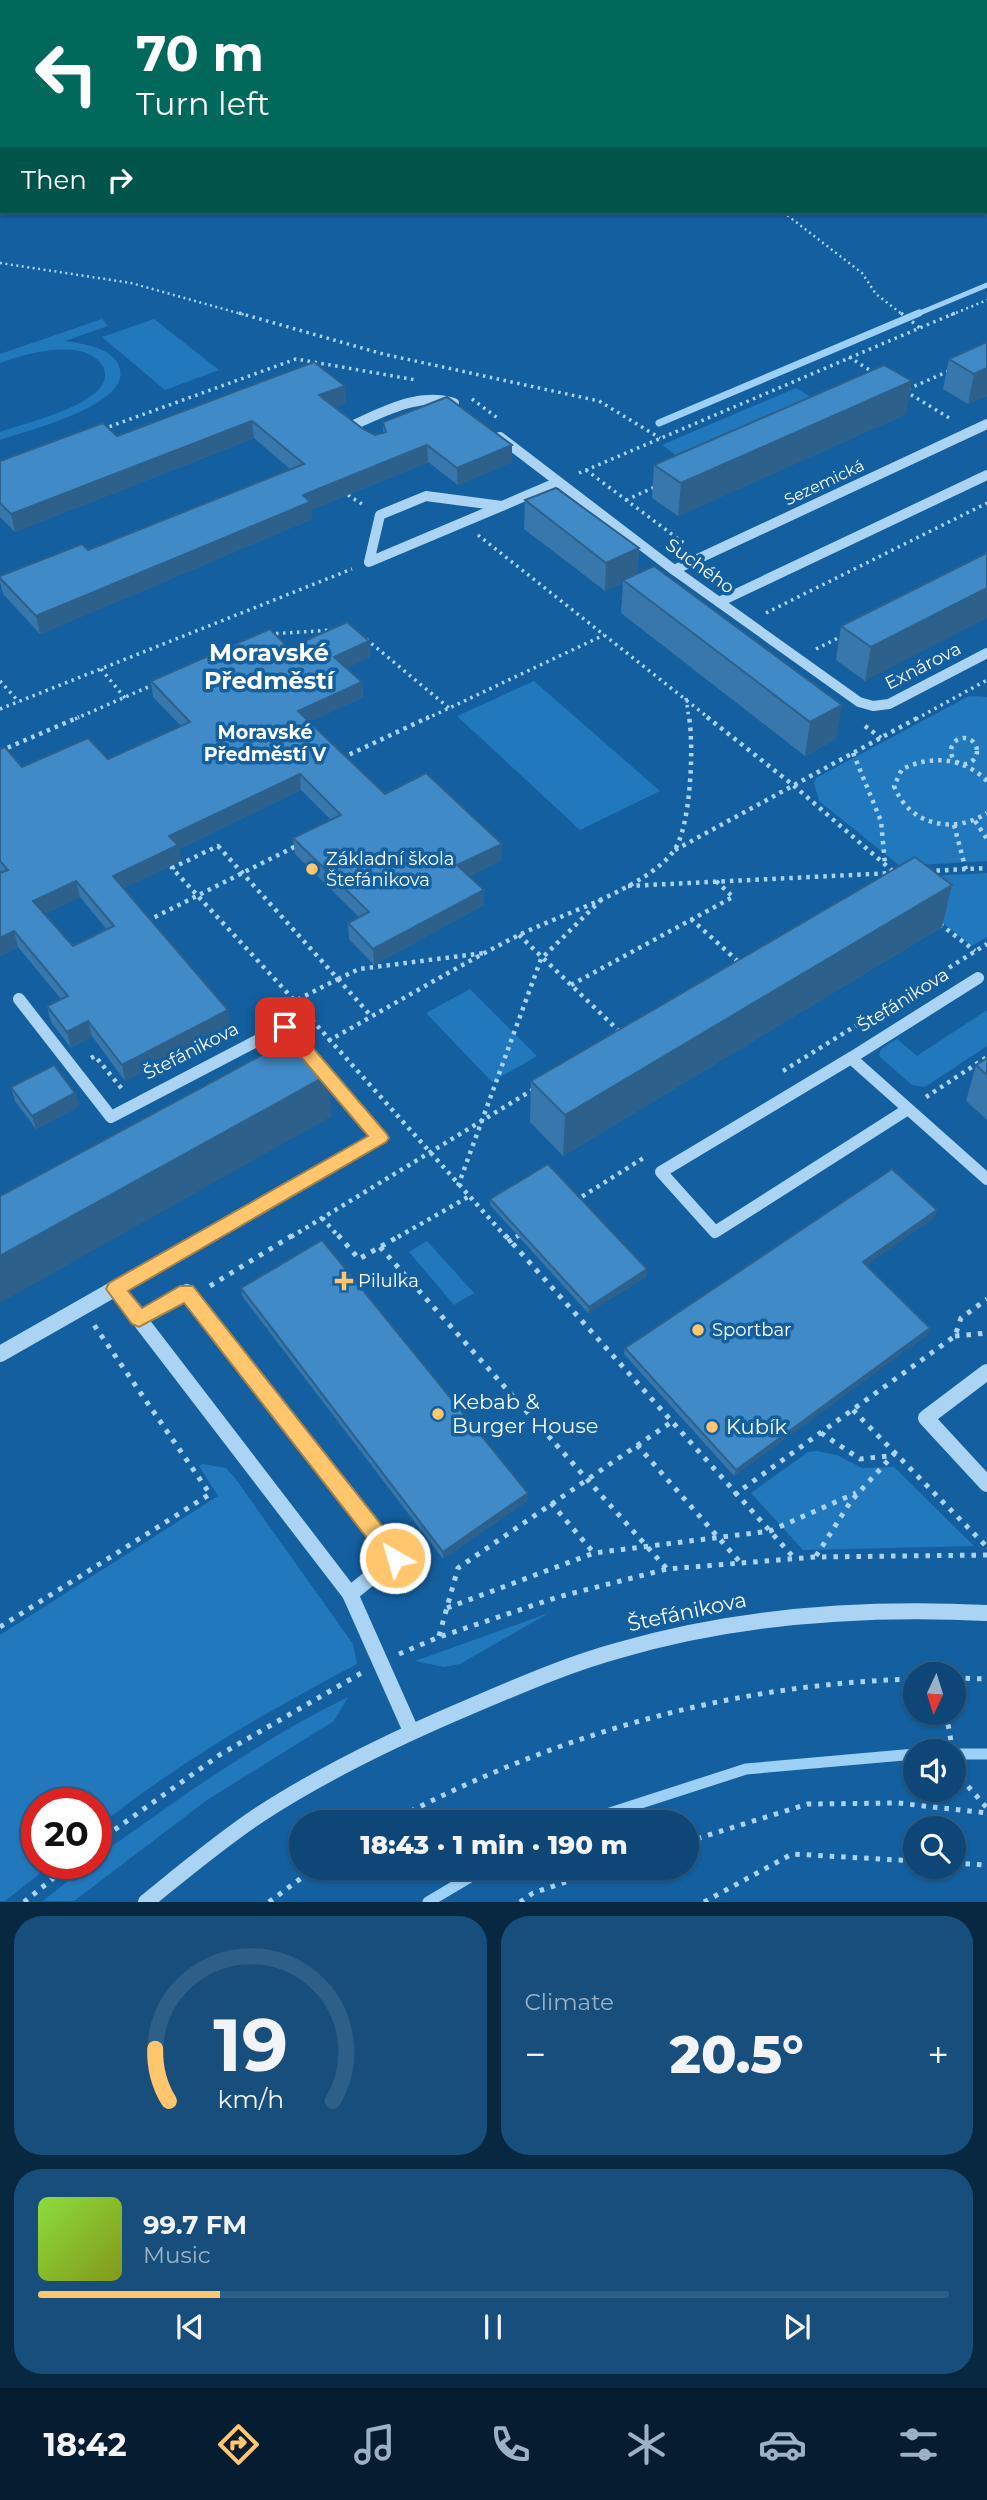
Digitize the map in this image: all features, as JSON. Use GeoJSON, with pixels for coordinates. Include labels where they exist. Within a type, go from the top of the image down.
{"type":"FeatureCollection","features":[{"type":"Feature","properties":{"kind":"street"},"geometry":{"type":"LineString","coordinates":[[370,439],[351,426],[416,401],[435,398],[452,402],[461,408]]}},
{"type":"Feature","properties":{"kind":"street","name":"Sezemická"},"geometry":{"type":"LineString","coordinates":[[674,570],[987,424]]}},
{"type":"Feature","properties":{"kind":"street","name":"Suchého"},"geometry":{"type":"LineString","coordinates":[[493,432],[674,570],[797,659],[859,702],[873,706]]}},
{"type":"Feature","properties":{"kind":"street"},"geometry":{"type":"LineString","coordinates":[[719,602],[987,475]]}},
{"type":"Feature","properties":{"kind":"street"},"geometry":{"type":"LineString","coordinates":[[369,562],[558,482]]}},
{"type":"Feature","properties":{"kind":"street"},"geometry":{"type":"LineString","coordinates":[[369,562],[380,515],[426,496],[503,506]]}},
{"type":"Feature","properties":{"kind":"street","name":"Exnárova"},"geometry":{"type":"LineString","coordinates":[[873,706],[888,704],[987,653]]}},
{"type":"Feature","properties":{"kind":"street","name":"Štefánikova"},"geometry":{"type":"LineString","coordinates":[[908,1109],[715,1232],[661,1172],[978,978]]}},
{"type":"Feature","properties":{"kind":"street","name":"Štefánikova"},"geometry":{"type":"LineString","coordinates":[[0,1354],[380,1138],[285,1027],[111,1117],[19,999]]}},
{"type":"Feature","properties":{"kind":"street","name":"Štefánikova"},"geometry":{"type":"LineString","coordinates":[[851,1058],[987,1179]]}},
{"type":"Feature","properties":{"kind":"street"},"geometry":{"type":"LineString","coordinates":[[116,1289],[350,1594],[411,1731]]}},
{"type":"Feature","properties":{"kind":"street"},"geometry":{"type":"LineString","coordinates":[[139,1319],[187,1292],[395,1558],[350,1594]]}},
{"type":"Feature","properties":{"kind":"street"},"geometry":{"type":"LineString","coordinates":[[987,1372],[926,1418],[987,1485]]}},
{"type":"Feature","properties":{"kind":"street","name":"Štefánikova"},"geometry":{"type":"LineString","coordinates":[[146,1902],[276,1804],[411,1731],[584,1661],[696,1630],[834,1613],[987,1612]]}},
{"type":"Feature","properties":{"kind":"path"},"geometry":{"type":"LineString","coordinates":[[786,214],[862,273],[876,294],[920,328]]}},
{"type":"Feature","properties":{"kind":"path"},"geometry":{"type":"LineString","coordinates":[[0,263],[131,283],[383,354],[599,401],[660,438]]}},
{"type":"Feature","properties":{"kind":"path"},"geometry":{"type":"LineString","coordinates":[[558,482],[987,300]]}},
{"type":"Feature","properties":{"kind":"path"},"geometry":{"type":"LineString","coordinates":[[849,357],[881,376]]}},
{"type":"Feature","properties":{"kind":"path"},"geometry":{"type":"LineString","coordinates":[[103,429],[296,359],[417,380]]}},
{"type":"Feature","properties":{"kind":"path"},"geometry":{"type":"LineString","coordinates":[[905,391],[952,370]]}},
{"type":"Feature","properties":{"kind":"path"},"geometry":{"type":"LineString","coordinates":[[898,387],[958,423]]}},
{"type":"Feature","properties":{"kind":"path"},"geometry":{"type":"LineString","coordinates":[[468,396],[500,419]]}},
{"type":"Feature","properties":{"kind":"path"},"geometry":{"type":"LineString","coordinates":[[586,470],[690,548]]}},
{"type":"Feature","properties":{"kind":"path"},"geometry":{"type":"LineString","coordinates":[[626,500],[664,483]]}},
{"type":"Feature","properties":{"kind":"path"},"geometry":{"type":"LineString","coordinates":[[756,618],[987,503]]}},
{"type":"Feature","properties":{"kind":"path"},"geometry":{"type":"LineString","coordinates":[[462,523],[686,698],[895,873]]}},
{"type":"Feature","properties":{"kind":"path"},"geometry":{"type":"LineString","coordinates":[[0,709],[369,562]]}},
{"type":"Feature","properties":{"kind":"path"},"geometry":{"type":"LineString","coordinates":[[258,639],[270,633],[342,630]]}},
{"type":"Feature","properties":{"kind":"path"},"geometry":{"type":"LineString","coordinates":[[797,659],[845,634]]}},
{"type":"Feature","properties":{"kind":"path"},"geometry":{"type":"LineString","coordinates":[[332,763],[604,635]]}},
{"type":"Feature","properties":{"kind":"path"},"geometry":{"type":"LineString","coordinates":[[365,638],[449,708]]}},
{"type":"Feature","properties":{"kind":"path"},"geometry":{"type":"LineString","coordinates":[[100,669],[125,698]]}},
{"type":"Feature","properties":{"kind":"path"},"geometry":{"type":"LineString","coordinates":[[308,1052],[519,935],[625,887],[661,865],[675,849],[987,680]]}},
{"type":"Feature","properties":{"kind":"path"},"geometry":{"type":"LineString","coordinates":[[0,681],[19,702]]}},
{"type":"Feature","properties":{"kind":"path"},"geometry":{"type":"LineString","coordinates":[[0,751],[161,681]]}},
{"type":"Feature","properties":{"kind":"path"},"geometry":{"type":"LineString","coordinates":[[675,849],[689,797],[693,740],[686,698]]}},
{"type":"Feature","properties":{"kind":"path"},"geometry":{"type":"LineString","coordinates":[[954,761],[953,744],[959,740],[969,740],[977,745],[978,751],[962,764]]}},
{"type":"Feature","properties":{"kind":"path"},"geometry":{"type":"LineString","coordinates":[[853,753],[883,829],[887,848],[885,864]]}},
{"type":"Feature","properties":{"kind":"path"},"geometry":{"type":"LineString","coordinates":[[987,781],[954,761],[925,760],[912,763],[896,777],[894,786],[896,796],[912,814],[939,824],[954,825],[975,821],[987,813]]}},
{"type":"Feature","properties":{"kind":"path"},"geometry":{"type":"LineString","coordinates":[[975,821],[987,839]]}},
{"type":"Feature","properties":{"kind":"path"},"geometry":{"type":"LineString","coordinates":[[954,825],[966,870]]}},
{"type":"Feature","properties":{"kind":"path"},"geometry":{"type":"LineString","coordinates":[[144,923],[301,843]]}},
{"type":"Feature","properties":{"kind":"path"},"geometry":{"type":"LineString","coordinates":[[372,1017],[218,846],[172,868],[295,1001],[467,1197],[795,1559]]}},
{"type":"Feature","properties":{"kind":"path"},"geometry":{"type":"LineString","coordinates":[[919,872],[987,869]]}},
{"type":"Feature","properties":{"kind":"path"},"geometry":{"type":"LineString","coordinates":[[625,887],[907,872]]}},
{"type":"Feature","properties":{"kind":"path"},"geometry":{"type":"LineString","coordinates":[[884,879],[895,873]]}},
{"type":"Feature","properties":{"kind":"path"},"geometry":{"type":"LineString","coordinates":[[571,985],[733,897],[716,881]]}},
{"type":"Feature","properties":{"kind":"path"},"geometry":{"type":"LineString","coordinates":[[458,1186],[541,958],[606,895]]}},
{"type":"Feature","properties":{"kind":"path"},"geometry":{"type":"LineString","coordinates":[[691,919],[742,964]]}},
{"type":"Feature","properties":{"kind":"path"},"geometry":{"type":"LineString","coordinates":[[934,919],[975,951],[987,944]]}},
{"type":"Feature","properties":{"kind":"path"},"geometry":{"type":"LineString","coordinates":[[519,935],[623,1035],[612,1042]]}},
{"type":"Feature","properties":{"kind":"path"},"geometry":{"type":"LineString","coordinates":[[283,1007],[359,969],[488,952]]}},
{"type":"Feature","properties":{"kind":"path"},"geometry":{"type":"LineString","coordinates":[[730,972],[754,957]]}},
{"type":"Feature","properties":{"kind":"path"},"geometry":{"type":"LineString","coordinates":[[72,1067],[95,1056],[124,1091],[136,1084]]}},
{"type":"Feature","properties":{"kind":"path"},"geometry":{"type":"LineString","coordinates":[[908,1109],[987,1057]]}},
{"type":"Feature","properties":{"kind":"path"},"geometry":{"type":"LineString","coordinates":[[191,1297],[541,1085]]}},
{"type":"Feature","properties":{"kind":"path"},"geometry":{"type":"LineString","coordinates":[[322,1218],[359,1259],[467,1197]]}},
{"type":"Feature","properties":{"kind":"path"},"geometry":{"type":"LineString","coordinates":[[570,1204],[580,1197]]}},
{"type":"Feature","properties":{"kind":"path"},"geometry":{"type":"LineString","coordinates":[[508,1242],[529,1229]]}},
{"type":"Feature","properties":{"kind":"path"},"geometry":{"type":"LineString","coordinates":[[380,1247],[667,1569]]}},
{"type":"Feature","properties":{"kind":"path"},"geometry":{"type":"LineString","coordinates":[[955,1336],[961,1318],[987,1299]]}},
{"type":"Feature","properties":{"kind":"path"},"geometry":{"type":"LineString","coordinates":[[0,1627],[210,1494],[82,1308]]}},
{"type":"Feature","properties":{"kind":"path"},"geometry":{"type":"LineString","coordinates":[[734,1494],[955,1336],[987,1333]]}},
{"type":"Feature","properties":{"kind":"path"},"geometry":{"type":"LineString","coordinates":[[853,1410],[987,1547]]}},
{"type":"Feature","properties":{"kind":"path"},"geometry":{"type":"LineString","coordinates":[[439,1637],[458,1568],[670,1423]]}},
{"type":"Feature","properties":{"kind":"path"},"geometry":{"type":"LineString","coordinates":[[821,1433],[850,1457],[860,1461],[882,1459],[895,1453]]}},
{"type":"Feature","properties":{"kind":"path"},"geometry":{"type":"LineString","coordinates":[[637,1445],[740,1562]]}},
{"type":"Feature","properties":{"kind":"path"},"geometry":{"type":"LineString","coordinates":[[815,1557],[856,1493],[878,1467],[895,1453]]}},
{"type":"Feature","properties":{"kind":"path"},"geometry":{"type":"LineString","coordinates":[[447,1608],[594,1553],[770,1531],[856,1493]]}},
{"type":"Feature","properties":{"kind":"path"},"geometry":{"type":"LineString","coordinates":[[551,1503],[594,1553]]}},
{"type":"Feature","properties":{"kind":"path"},"geometry":{"type":"LineString","coordinates":[[112,1832],[221,1754],[381,1662],[439,1637],[558,1597],[667,1569],[815,1557],[987,1555]]}},
{"type":"Feature","properties":{"kind":"path"},"geometry":{"type":"LineString","coordinates":[[966,1678],[987,1679]]}},
{"type":"Feature","properties":{"kind":"path"},"geometry":{"type":"LineString","coordinates":[[414,1810],[488,1773],[570,1742],[654,1717],[732,1698],[820,1684],[903,1680]]}},
{"type":"Feature","properties":{"kind":"path"},"geometry":{"type":"LineString","coordinates":[[966,1784],[973,1796],[987,1808]]}},
{"type":"Feature","properties":{"kind":"path"},"geometry":{"type":"LineString","coordinates":[[699,1838],[808,1804],[898,1803],[987,1813]]}},
{"type":"Feature","properties":{"kind":"path"},"geometry":{"type":"LineString","coordinates":[[704,1902],[792,1854],[903,1860]]}},
{"type":"Feature","properties":{"kind":"path"},"geometry":{"type":"LineString","coordinates":[[966,1864],[987,1865]]}},
{"type":"Feature","properties":{"kind":"path"},"geometry":{"type":"LineString","coordinates":[[24,1902],[52,1879]]}},
{"type":"Feature","properties":{"kind":"path"},"geometry":{"type":"LineString","coordinates":[[269,1902],[299,1880]]}},
{"type":"Feature","properties":{"kind":"path"},"geometry":{"type":"LineString","coordinates":[[520,1902],[533,1893],[572,1880]]}},
{"type":"Feature","properties":{"kind":"shaded area"},"geometry":{"type":"Polygon","coordinates":[[[102,319],[108,326],[65,341],[105,351],[117,362],[120,369],[118,382],[109,394],[73,415],[0,440],[0,432],[55,414],[84,401],[102,385],[105,375],[102,365],[82,352],[38,352],[0,363],[0,354],[102,319]]]}},
{"type":"Feature","properties":{"kind":"shaded area"},"geometry":{"type":"Polygon","coordinates":[[[154,319],[219,370],[165,390],[102,337],[154,319]]]}},
{"type":"Feature","properties":{"kind":"shaded area"},"geometry":{"type":"Polygon","coordinates":[[[796,388],[822,404],[686,462],[662,445],[796,388]]]}},
{"type":"Feature","properties":{"kind":"shaded area"},"geometry":{"type":"Polygon","coordinates":[[[534,681],[660,791],[580,830],[457,716],[534,681]]]}},
{"type":"Feature","properties":{"kind":"shaded area"},"geometry":{"type":"Polygon","coordinates":[[[969,696],[987,697],[987,861],[900,866],[819,801],[814,783],[816,778],[969,696]]]}},
{"type":"Feature","properties":{"kind":"shaded area"},"geometry":{"type":"Polygon","coordinates":[[[987,873],[987,937],[972,946],[896,886],[910,877],[987,873]]]}},
{"type":"Feature","properties":{"kind":"shaded area"},"geometry":{"type":"Polygon","coordinates":[[[470,989],[537,1056],[492,1082],[426,1013],[470,989]]]}},
{"type":"Feature","properties":{"kind":"shaded area"},"geometry":{"type":"Polygon","coordinates":[[[987,1010],[987,1046],[925,1087],[912,1085],[879,1056],[881,1049],[897,1039],[917,1056],[987,1010]]]}},
{"type":"Feature","properties":{"kind":"shaded area"},"geometry":{"type":"Polygon","coordinates":[[[427,1241],[474,1293],[454,1305],[409,1252],[427,1241]]]}},
{"type":"Feature","properties":{"kind":"shaded area"},"geometry":{"type":"Polygon","coordinates":[[[808,1452],[837,1455],[862,1468],[894,1467],[974,1546],[803,1550],[751,1493],[808,1452]]]}},
{"type":"Feature","properties":{"kind":"shaded area"},"geometry":{"type":"Polygon","coordinates":[[[203,1464],[226,1468],[235,1478],[353,1644],[357,1664],[222,1740],[112,1816],[112,1788],[21,1788],[21,1879],[33,1879],[5,1901],[0,1901],[0,1635],[218,1496],[199,1466],[203,1464]]]}},
{"type":"Feature","properties":{"kind":"shaded area"},"geometry":{"type":"Polygon","coordinates":[[[549,1613],[460,1664],[444,1667],[415,1661],[549,1613]]]}},
{"type":"Feature","properties":{"kind":"shaded area"},"geometry":{"type":"Polygon","coordinates":[[[348,1697],[334,1721],[207,1800],[112,1872],[112,1847],[256,1748],[348,1697]]]}},
{"type":"Feature","properties":{"kind":"shaded area"},"geometry":{"type":"Polygon","coordinates":[[[70,1879],[103,1879],[74,1901],[43,1901],[70,1879]]]}},
{"type":"Feature","properties":{"kind":"building"},"geometry":{"type":"Polygon","coordinates":[[[987,342],[987,368],[974,374],[949,359],[987,342]]]}},
{"type":"Feature","properties":{"kind":"building"},"geometry":{"type":"Polygon","coordinates":[[[314,362],[345,386],[319,395],[375,435],[386,432],[383,422],[447,397],[512,445],[457,468],[427,445],[303,495],[310,502],[36,616],[0,578],[82,544],[88,550],[304,464],[252,421],[11,514],[0,503],[0,461],[103,423],[117,436],[314,362]]]}},
{"type":"Feature","properties":{"kind":"building"},"geometry":{"type":"Polygon","coordinates":[[[884,365],[912,381],[681,483],[654,465],[884,365]]]}},
{"type":"Feature","properties":{"kind":"building"},"geometry":{"type":"Polygon","coordinates":[[[556,488],[639,548],[606,563],[525,500],[556,488]]]}},
{"type":"Feature","properties":{"kind":"building"},"geometry":{"type":"Polygon","coordinates":[[[987,553],[987,588],[871,647],[841,626],[987,553]]]}},
{"type":"Feature","properties":{"kind":"building"},"geometry":{"type":"Polygon","coordinates":[[[654,566],[842,705],[810,722],[623,580],[654,566]]]}},
{"type":"Feature","properties":{"kind":"building"},"geometry":{"type":"Polygon","coordinates":[[[347,622],[369,641],[334,657],[362,682],[298,711],[385,794],[426,773],[502,844],[457,865],[484,890],[373,949],[348,923],[369,912],[293,838],[341,815],[300,774],[169,836],[178,845],[113,876],[228,1010],[122,1065],[88,1021],[67,1032],[47,1006],[68,996],[14,931],[0,938],[0,873],[8,870],[0,861],[0,749],[5,747],[22,767],[88,738],[108,759],[190,722],[151,681],[270,629],[289,648],[347,622]],[[76,881],[33,901],[73,946],[114,926],[76,881]]]}},
{"type":"Feature","properties":{"kind":"building"},"geometry":{"type":"Polygon","coordinates":[[[915,857],[952,885],[565,1115],[531,1081],[915,857]]]}},
{"type":"Feature","properties":{"kind":"building"},"geometry":{"type":"Polygon","coordinates":[[[295,1037],[328,1075],[0,1256],[0,1196],[295,1037]]]}},
{"type":"Feature","properties":{"kind":"building"},"geometry":{"type":"Polygon","coordinates":[[[987,1058],[987,1075],[976,1065],[987,1058]]]}},
{"type":"Feature","properties":{"kind":"building"},"geometry":{"type":"Polygon","coordinates":[[[54,1065],[75,1093],[32,1116],[11,1087],[54,1065]]]}},
{"type":"Feature","properties":{"kind":"building"},"geometry":{"type":"Polygon","coordinates":[[[548,1164],[647,1269],[589,1307],[490,1199],[548,1164]]]}},
{"type":"Feature","properties":{"kind":"building"},"geometry":{"type":"Polygon","coordinates":[[[892,1169],[937,1210],[863,1262],[930,1328],[736,1470],[625,1348],[892,1169]]]}},
{"type":"Feature","properties":{"kind":"building"},"geometry":{"type":"Polygon","coordinates":[[[322,1240],[528,1493],[443,1552],[241,1288],[322,1240]]]}},
{"type":"Feature","properties":{"kind":"waterway"},"geometry":{"type":"LineString","coordinates":[[915,315],[987,285]]}},
{"type":"Feature","properties":{"kind":"waterway"},"geometry":{"type":"LineString","coordinates":[[659,423],[919,313]]}},
{"type":"Feature","properties":{"kind":"waterway"},"geometry":{"type":"LineString","coordinates":[[966,1754],[987,1754]]}},
{"type":"Feature","properties":{"kind":"waterway"},"geometry":{"type":"LineString","coordinates":[[619,1810],[746,1769],[903,1755]]}},
{"type":"Feature","properties":{"kind":"waterway"},"geometry":{"type":"LineString","coordinates":[[428,1902],[465,1880]]}},
{"type":"Feature","properties":{"kind":"place","name":"Základní škola Štefánikova"},"geometry":{"type":"Point","coordinates":[312,869]}},
{"type":"Feature","properties":{"kind":"place","name":"Pilulka"},"geometry":{"type":"Point","coordinates":[344,1281]}},
{"type":"Feature","properties":{"kind":"place","name":"Sportbar"},"geometry":{"type":"Point","coordinates":[698,1330]}},
{"type":"Feature","properties":{"kind":"place","name":"Kebab & Burger House"},"geometry":{"type":"Point","coordinates":[438,1414]}},
{"type":"Feature","properties":{"kind":"place","name":"Kubík"},"geometry":{"type":"Point","coordinates":[712,1427]}},
{"type":"Feature","properties":{"kind":"district","name":"Moravské Předměstí"},"geometry":{"type":"Point","coordinates":[269,667]}},
{"type":"Feature","properties":{"kind":"district","name":"Moravské Předměstí V"},"geometry":{"type":"Point","coordinates":[265,743]}},
{"type":"Feature","properties":{"kind":"route"},"geometry":{"type":"LineString","coordinates":[[285,1027],[380,1138],[116,1289],[139,1319],[187,1292],[395,1558]]}}]}
